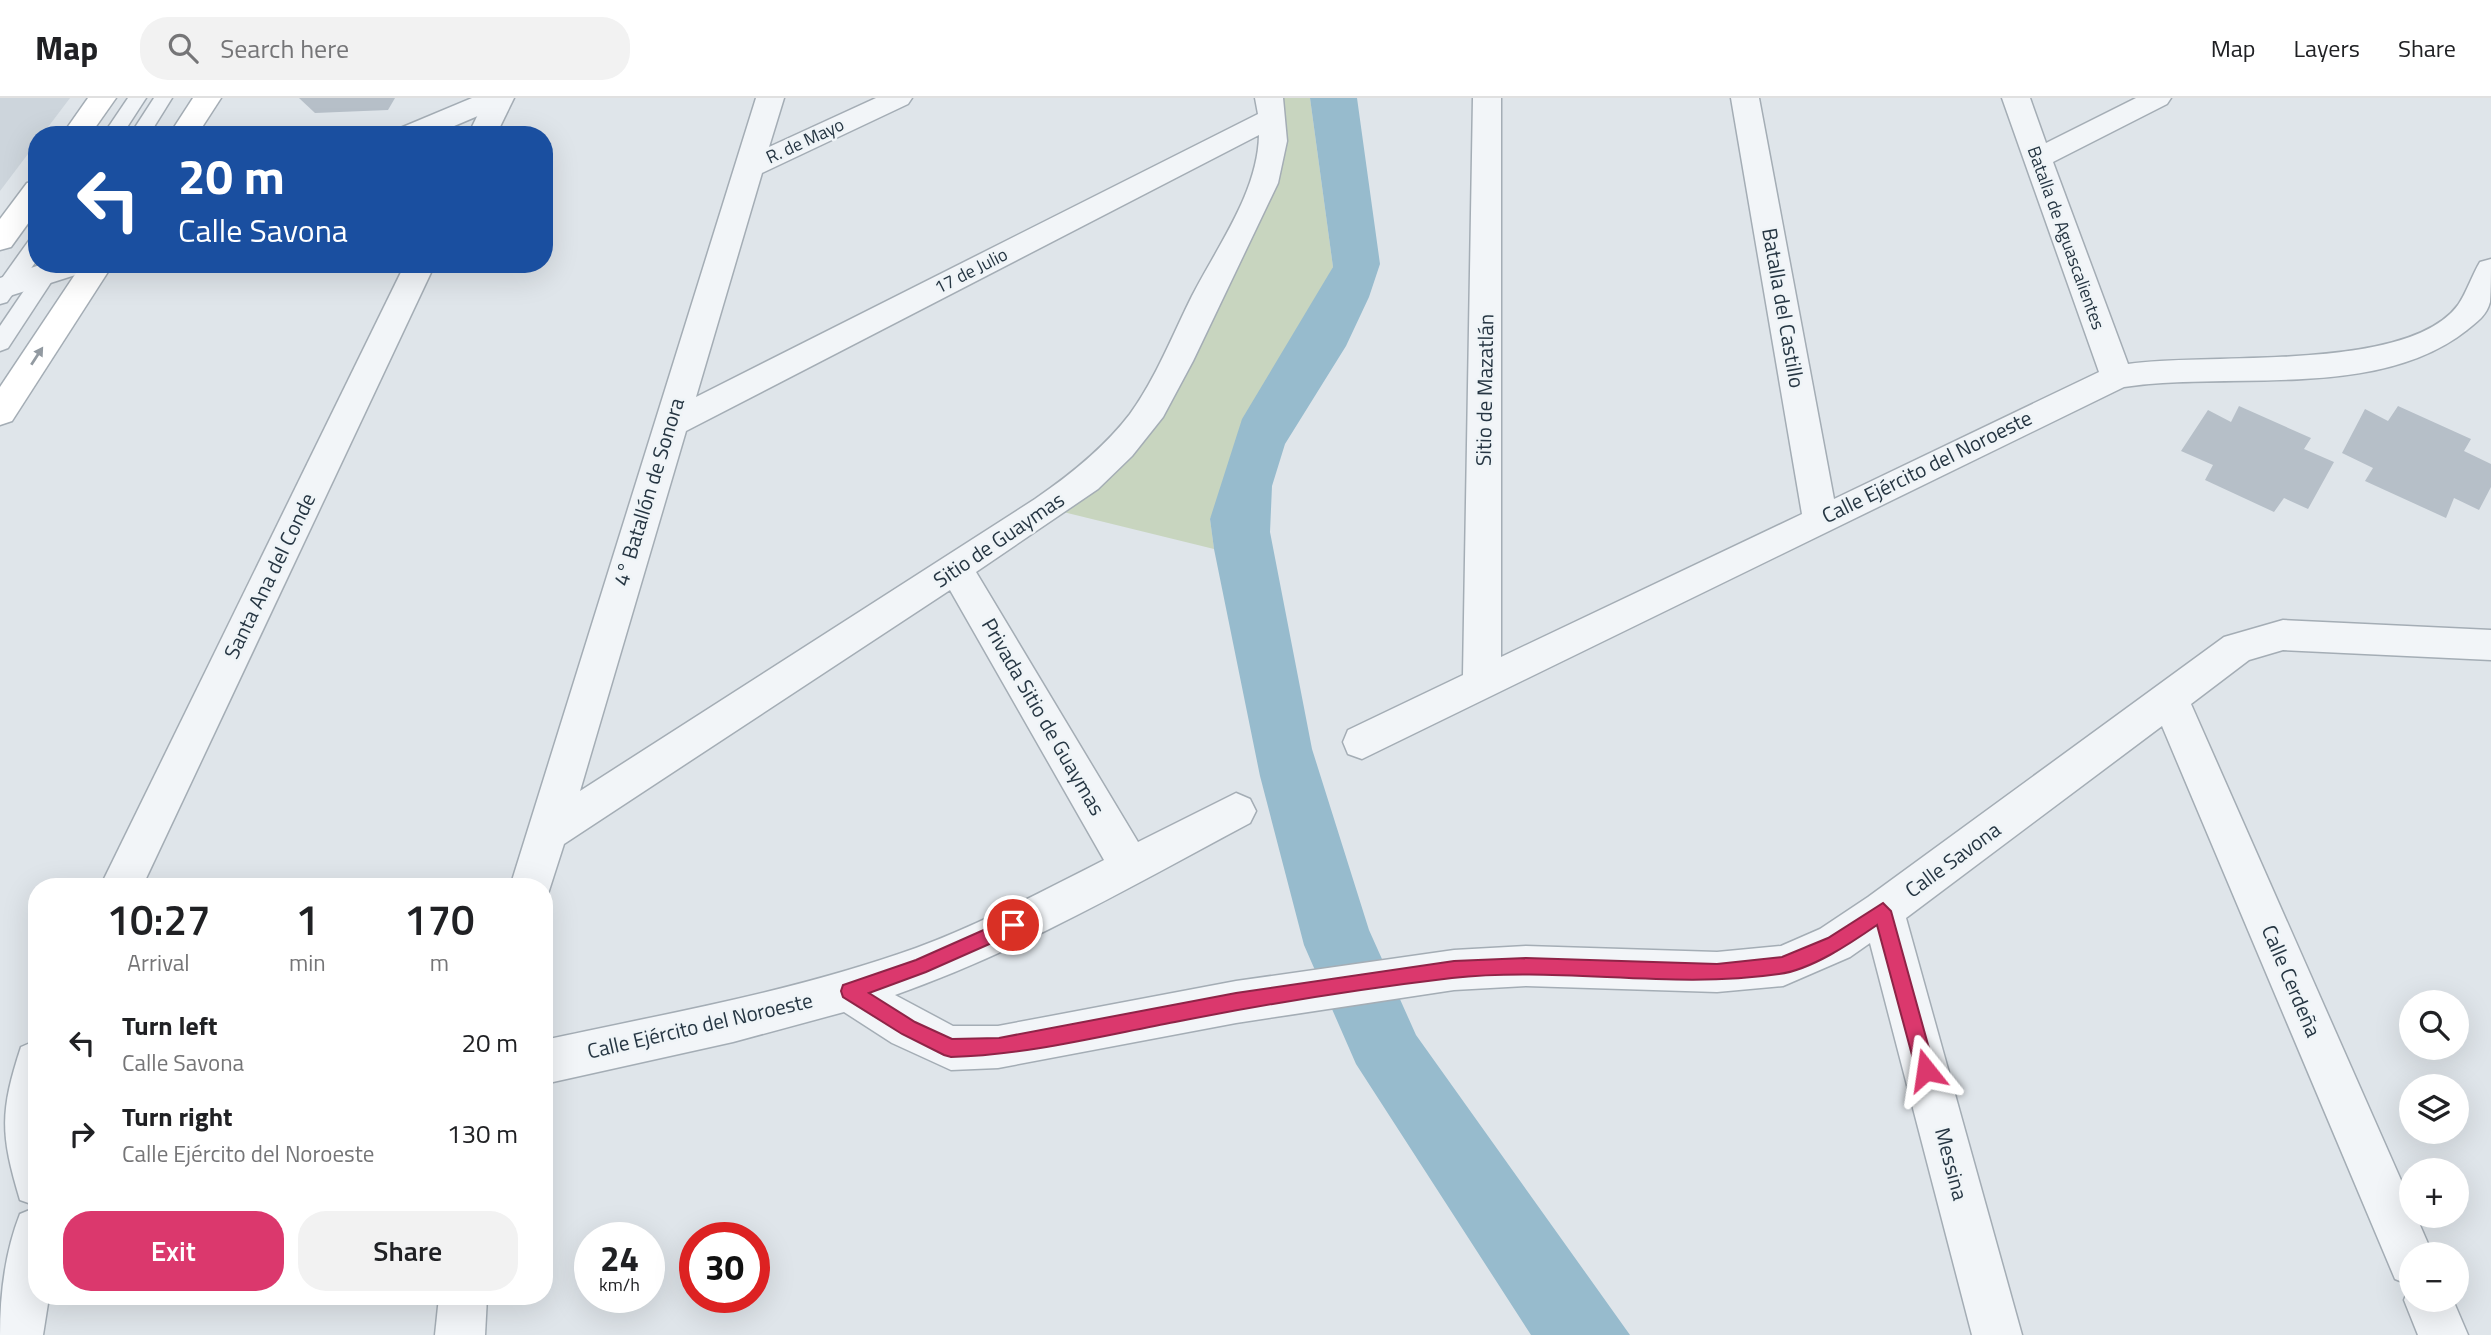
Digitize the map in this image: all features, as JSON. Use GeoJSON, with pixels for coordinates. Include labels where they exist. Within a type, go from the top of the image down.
{"type":"FeatureCollection","features":[{"type":"Feature","properties":{"kind":"main road"},"geometry":{"type":"LineString","coordinates":[[82,126],[102,98]]}},
{"type":"Feature","properties":{"kind":"main road"},"geometry":{"type":"LineString","coordinates":[[189,126],[207,98]]}},
{"type":"Feature","properties":{"kind":"main road"},"geometry":{"type":"LineString","coordinates":[[0,240],[28,202]]}},
{"type":"Feature","properties":{"kind":"main road"},"geometry":{"type":"LineString","coordinates":[[0,413],[92,273]]}},
{"type":"Feature","properties":{"kind":"street"},"geometry":{"type":"LineString","coordinates":[[430,126],[498,98]]}},
{"type":"Feature","properties":{"kind":"street"},"geometry":{"type":"LineString","coordinates":[[486,126],[498,98]]}},
{"type":"Feature","properties":{"kind":"street","name":"4° Batallón de Sonora"},"geometry":{"type":"LineString","coordinates":[[533,878],[770,98]]}},
{"type":"Feature","properties":{"kind":"street","name":"R. de Mayo"},"geometry":{"type":"LineString","coordinates":[[750,167],[898,98]]}},
{"type":"Feature","properties":{"kind":"street","name":"Sitio de Mazatlán"},"geometry":{"type":"LineString","coordinates":[[1482,682],[1487,98]]}},
{"type":"Feature","properties":{"kind":"street","name":"Batalla del Castillo"},"geometry":{"type":"LineString","coordinates":[[1745,98],[1820,519]]}},
{"type":"Feature","properties":{"kind":"street","name":"Batalla de Aguascalientes"},"geometry":{"type":"LineString","coordinates":[[2016,98],[2117,377]]}},
{"type":"Feature","properties":{"kind":"street"},"geometry":{"type":"LineString","coordinates":[[2038,158],[2157,98]]}},
{"type":"Feature","properties":{"kind":"street","name":"17 de Julio"},"geometry":{"type":"LineString","coordinates":[[669,425],[1271,107]]}},
{"type":"Feature","properties":{"kind":"street","name":"Sitio de Guaymas"},"geometry":{"type":"LineString","coordinates":[[545,835],[956,569],[1085,482],[1117,452],[1143,421],[1163,387],[1251,208],[1269,165],[1271,107]]}},
{"type":"Feature","properties":{"kind":"street","name":"Calle Ejército del Noroeste"},"geometry":{"type":"LineString","coordinates":[[1362,742],[2117,377],[2146,369],[2359,362],[2403,353],[2440,337],[2461,324],[2476,306],[2491,269]]}},
{"type":"Feature","properties":{"kind":"street"},"geometry":{"type":"LineString","coordinates":[[2,291],[41,273]]}},
{"type":"Feature","properties":{"kind":"street","name":"Santa Ana del Conde"},"geometry":{"type":"LineString","coordinates":[[125,878],[416,273]]}},
{"type":"Feature","properties":{"kind":"street","name":"Privada Sitio de Guaymas"},"geometry":{"type":"LineString","coordinates":[[956,569],[1129,865]]}},
{"type":"Feature","properties":{"kind":"street","name":"Calle Savona"},"geometry":{"type":"LineString","coordinates":[[850,991],[908,1028],[951,1048],[999,1047],[1236,1002],[1454,970],[1526,966],[1717,972],[1783,966],[1835,943],[1883,911],[2238,648],[2260,639],[2313,635],[2488,650]]}},
{"type":"Feature","properties":{"kind":"street","name":"Calle Cerdeña"},"geometry":{"type":"LineString","coordinates":[[2169,700],[2403,1242]]}},
{"type":"Feature","properties":{"kind":"street","name":"Calle Ejército del Noroeste"},"geometry":{"type":"LineString","coordinates":[[553,1060],[850,991],[920,967],[989,937],[1236,811]]}},
{"type":"Feature","properties":{"kind":"street","name":"Messina"},"geometry":{"type":"LineString","coordinates":[[1883,911],[1997,1335]]}},
{"type":"Feature","properties":{"kind":"street"},"geometry":{"type":"LineString","coordinates":[[26,1172],[17,1121],[22,1093],[28,1081]]}},
{"type":"Feature","properties":{"kind":"street"},"geometry":{"type":"LineString","coordinates":[[18,1335],[28,1280]]}},
{"type":"Feature","properties":{"kind":"street"},"geometry":{"type":"LineString","coordinates":[[460,1335],[462,1305]]}},
{"type":"Feature","properties":{"kind":"street"},"geometry":{"type":"LineString","coordinates":[[2433,1312],[2443,1335]]}},
{"type":"Feature","properties":{"kind":"lane"},"geometry":{"type":"LineString","coordinates":[[118,126],[137,98]]}},
{"type":"Feature","properties":{"kind":"lane"},"geometry":{"type":"LineString","coordinates":[[145,126],[163,98]]}},
{"type":"Feature","properties":{"kind":"lane"},"geometry":{"type":"LineString","coordinates":[[2,291],[28,255]]}},
{"type":"Feature","properties":{"kind":"lane"},"geometry":{"type":"LineString","coordinates":[[0,343],[47,273]]}},
{"type":"Feature","properties":{"kind":"shaded area"},"geometry":{"type":"Polygon","coordinates":[[[0,98],[70,98],[49,126],[28,126],[28,154],[0,191],[0,98]]]}},
{"type":"Feature","properties":{"kind":"green space"},"geometry":{"type":"Polygon","coordinates":[[[1269,98],[1310,98],[1333,267],[1210,519],[1214,549],[1047,508],[1143,421],[1251,208],[1269,98]]]}},
{"type":"Feature","properties":{"kind":"water"},"geometry":{"type":"Polygon","coordinates":[[[1310,98],[1357,98],[1380,264],[1369,297],[1346,346],[1285,444],[1272,486],[1270,532],[1312,749],[1369,930],[1416,1035],[1630,1335],[1531,1335],[1356,1064],[1304,945],[1260,776],[1210,519],[1242,419],[1333,267],[1310,98]]]}},
{"type":"Feature","properties":{"kind":"building"},"geometry":{"type":"Polygon","coordinates":[[[299,98],[395,98],[388,110],[315,113],[299,98]]]}},
{"type":"Feature","properties":{"kind":"building"},"geometry":{"type":"Polygon","coordinates":[[[2239,406],[2311,438],[2304,449],[2334,462],[2308,509],[2284,498],[2274,512],[2205,480],[2213,465],[2181,451],[2208,410],[2231,422],[2239,406]]]}},
{"type":"Feature","properties":{"kind":"building"},"geometry":{"type":"Polygon","coordinates":[[[2398,406],[2471,439],[2464,451],[2491,464],[2491,487],[2479,510],[2454,498],[2446,518],[2365,481],[2373,468],[2342,453],[2365,409],[2388,421],[2398,406]]]}},
{"type":"Feature","properties":{"kind":"route"},"geometry":{"type":"LineString","coordinates":[[1013,925],[920,967],[850,991],[908,1028],[951,1048],[999,1047],[1236,1002],[1454,970],[1526,966],[1717,972],[1783,966],[1835,943],[1883,911],[1926,1070]]}}]}
